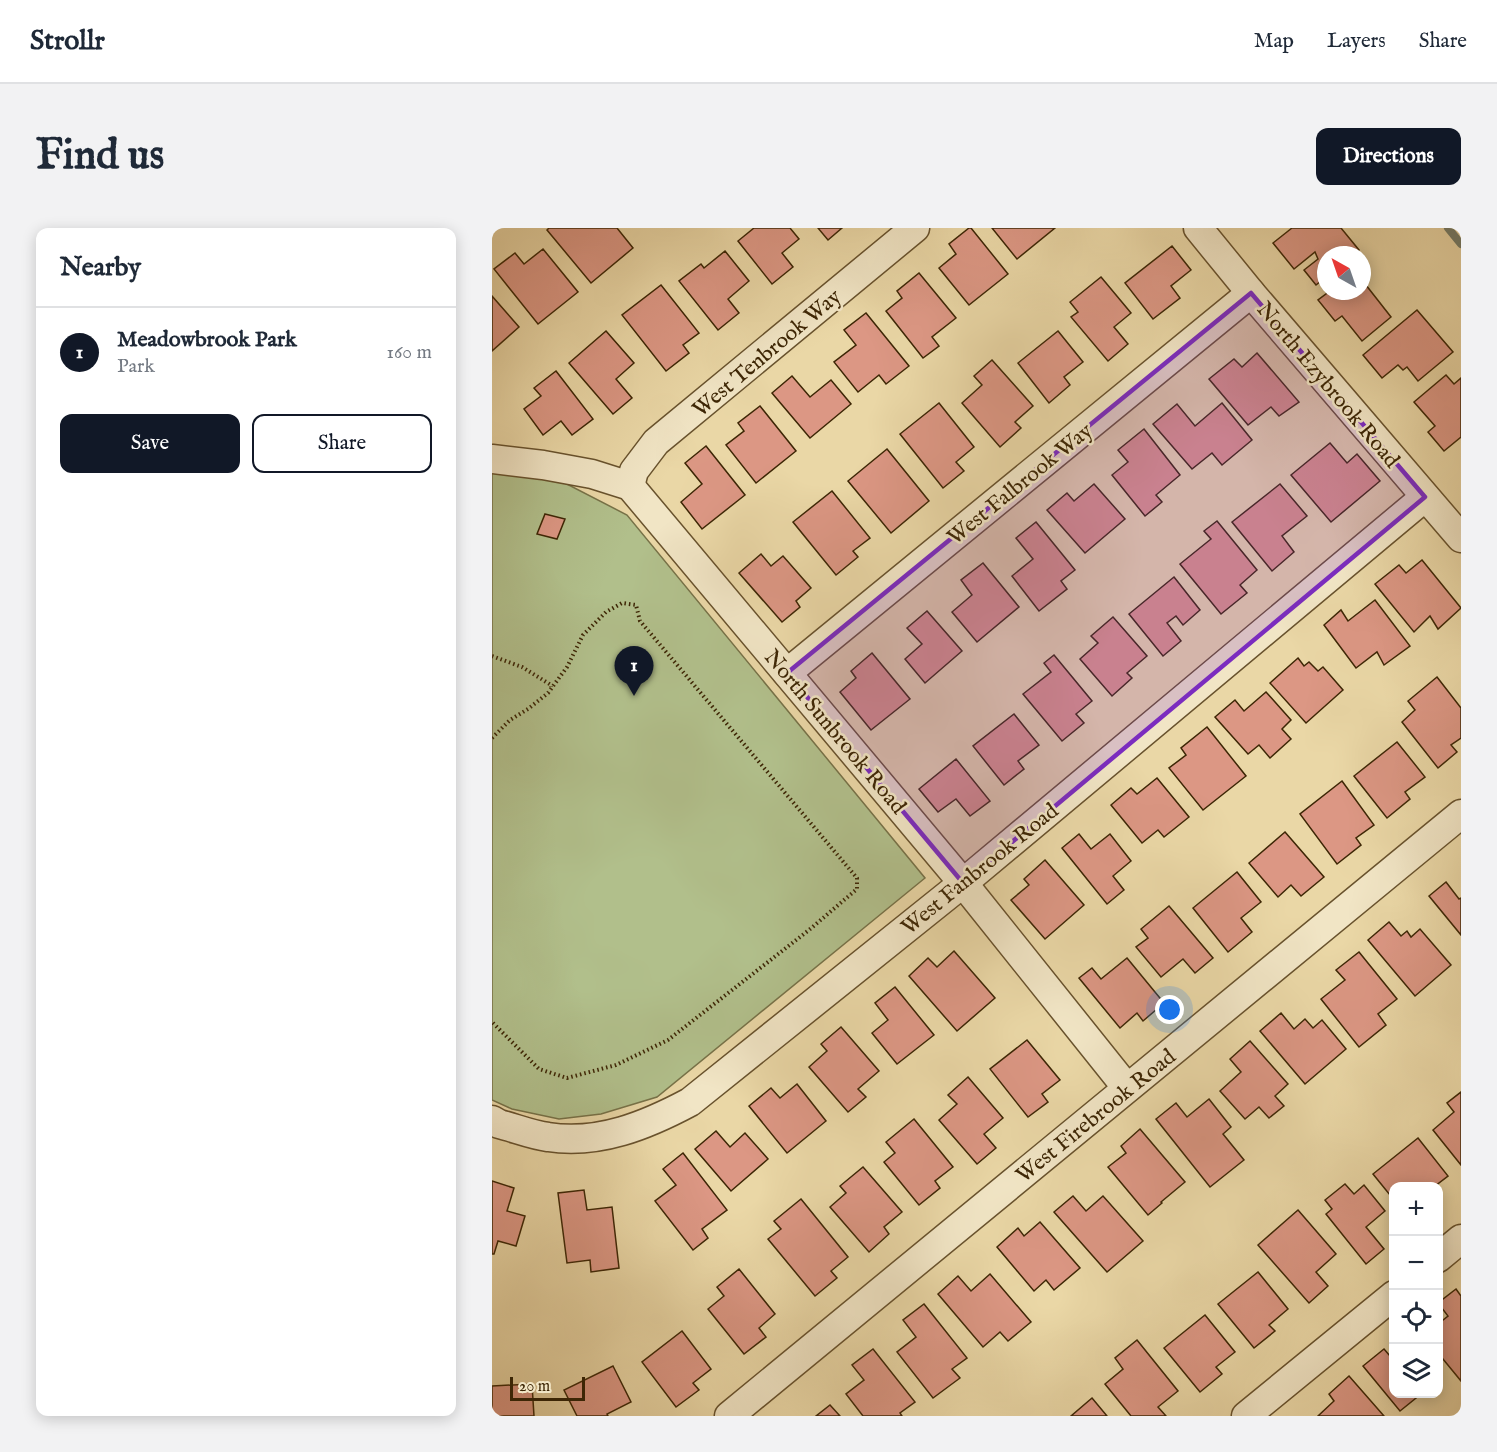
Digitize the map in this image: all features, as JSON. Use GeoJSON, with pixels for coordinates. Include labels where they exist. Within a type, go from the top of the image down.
{"type":"FeatureCollection","features":[{"type":"Feature","properties":{"kind":"street","name":"West Tenbrook Way"},"geometry":{"type":"LineString","coordinates":[[630,486],[634,471],[656,442],[915,228]]}},
{"type":"Feature","properties":{"kind":"street","name":"North Ezybrook Road"},"geometry":{"type":"LineString","coordinates":[[1198,228],[1461,538]]}},
{"type":"Feature","properties":{"kind":"street","name":"West Falbrook Way"},"geometry":{"type":"LineString","coordinates":[[787,673],[1251,293]]}},
{"type":"Feature","properties":{"kind":"street"},"geometry":{"type":"LineString","coordinates":[[492,459],[592,474],[630,486]]}},
{"type":"Feature","properties":{"kind":"street","name":"North Sunbrook Road"},"geometry":{"type":"LineString","coordinates":[[630,486],[963,883],[1127,1089]]}},
{"type":"Feature","properties":{"kind":"street","name":"West Fanbrook Road"},"geometry":{"type":"LineString","coordinates":[[492,1120],[548,1137],[590,1138],[614,1134],[664,1116],[690,1102],[963,883],[1425,497]]}},
{"type":"Feature","properties":{"kind":"street","name":"West Firebrook Road"},"geometry":{"type":"LineString","coordinates":[[729,1416],[1461,814]]}},
{"type":"Feature","properties":{"kind":"street"},"geometry":{"type":"LineString","coordinates":[[1443,1254],[1461,1239]]}},
{"type":"Feature","properties":{"kind":"street"},"geometry":{"type":"LineString","coordinates":[[1246,1416],[1389,1299]]}},
{"type":"Feature","properties":{"kind":"path"},"geometry":{"type":"LineString","coordinates":[[492,738],[510,720],[548,693],[567,667],[583,635],[606,612],[622,603],[636,605],[640,621],[857,878],[857,889],[809,930],[668,1040],[616,1065],[567,1078],[539,1069],[492,1022]]}},
{"type":"Feature","properties":{"kind":"path"},"geometry":{"type":"LineString","coordinates":[[492,656],[522,668],[551,685],[548,693]]}},
{"type":"Feature","properties":{"kind":"highlighted area"},"geometry":{"type":"Polygon","coordinates":[[[1251,293],[1425,497],[963,883],[787,673],[1251,293]]]}},
{"type":"Feature","properties":{"kind":"green space"},"geometry":{"type":"Polygon","coordinates":[[[492,472],[563,482],[627,515],[925,878],[657,1097],[601,1114],[559,1119],[512,1109],[492,1100],[492,472]]]}},
{"type":"Feature","properties":{"kind":"building"},"geometry":{"type":"Polygon","coordinates":[[[549,228],[617,228],[633,248],[591,283],[547,230],[549,228]]]}},
{"type":"Feature","properties":{"kind":"building"},"geometry":{"type":"Polygon","coordinates":[[[754,228],[790,228],[799,239],[782,253],[793,267],[772,284],[738,241],[754,228]]]}},
{"type":"Feature","properties":{"kind":"building"},"geometry":{"type":"Polygon","coordinates":[[[818,228],[842,228],[828,240],[818,228]]]}},
{"type":"Feature","properties":{"kind":"building"},"geometry":{"type":"Polygon","coordinates":[[[969,228],[1008,274],[969,305],[939,268],[956,254],[949,244],[969,228]]]}},
{"type":"Feature","properties":{"kind":"building"},"geometry":{"type":"Polygon","coordinates":[[[992,228],[1055,228],[1017,259],[992,228]]]}},
{"type":"Feature","properties":{"kind":"building"},"geometry":{"type":"Polygon","coordinates":[[[1292,228],[1341,228],[1356,246],[1317,246],[1317,257],[1315,252],[1294,269],[1273,243],[1292,228]]]}},
{"type":"Feature","properties":{"kind":"building"},"geometry":{"type":"Polygon","coordinates":[[[1172,246],[1191,270],[1171,286],[1180,298],[1153,319],[1125,283],[1172,246]]]}},
{"type":"Feature","properties":{"kind":"building"},"geometry":{"type":"Polygon","coordinates":[[[543,249],[578,292],[538,324],[494,269],[515,253],[524,264],[543,249]]]}},
{"type":"Feature","properties":{"kind":"building"},"geometry":{"type":"Polygon","coordinates":[[[725,251],[749,281],[728,299],[739,313],[718,330],[679,281],[701,264],[704,268],[725,251]]]}},
{"type":"Feature","properties":{"kind":"building"},"geometry":{"type":"Polygon","coordinates":[[[1317,260],[1317,284],[1316,285],[1304,270],[1317,260]]]}},
{"type":"Feature","properties":{"kind":"building"},"geometry":{"type":"Polygon","coordinates":[[[919,273],[956,318],[932,337],[939,346],[923,358],[886,311],[902,298],[897,291],[919,273]]]}},
{"type":"Feature","properties":{"kind":"building"},"geometry":{"type":"Polygon","coordinates":[[[1101,277],[1131,313],[1114,327],[1128,344],[1108,361],[1071,317],[1078,312],[1070,302],[1101,277]]]}},
{"type":"Feature","properties":{"kind":"building"},"geometry":{"type":"Polygon","coordinates":[[[661,285],[699,333],[683,345],[689,353],[666,371],[622,315],[661,285]]]}},
{"type":"Feature","properties":{"kind":"building"},"geometry":{"type":"Polygon","coordinates":[[[1371,291],[1391,317],[1362,341],[1342,316],[1335,321],[1318,300],[1371,300],[1371,291]]]}},
{"type":"Feature","properties":{"kind":"building"},"geometry":{"type":"Polygon","coordinates":[[[492,296],[519,327],[492,351],[492,296]]]}},
{"type":"Feature","properties":{"kind":"building"},"geometry":{"type":"Polygon","coordinates":[[[1417,310],[1453,352],[1418,381],[1407,367],[1403,370],[1398,365],[1382,378],[1363,355],[1417,310]]]}},
{"type":"Feature","properties":{"kind":"building"},"geometry":{"type":"Polygon","coordinates":[[[866,313],[909,366],[886,384],[879,375],[858,392],[834,362],[856,345],[844,330],[866,313]]]}},
{"type":"Feature","properties":{"kind":"building"},"geometry":{"type":"Polygon","coordinates":[[[606,331],[634,363],[616,379],[632,398],[613,414],[569,363],[606,331]]]}},
{"type":"Feature","properties":{"kind":"building"},"geometry":{"type":"Polygon","coordinates":[[[1058,331],[1083,362],[1064,377],[1070,385],[1049,403],[1018,363],[1058,331]]]}},
{"type":"Feature","properties":{"kind":"building"},"geometry":{"type":"Polygon","coordinates":[[[1257,353],[1299,402],[1279,416],[1271,407],[1248,425],[1209,379],[1234,359],[1242,367],[1257,353]]]}},
{"type":"Feature","properties":{"kind":"building"},"geometry":{"type":"Polygon","coordinates":[[[992,360],[1033,406],[1015,422],[1021,428],[1000,447],[962,403],[982,385],[974,376],[992,360]]]}},
{"type":"Feature","properties":{"kind":"building"},"geometry":{"type":"Polygon","coordinates":[[[556,371],[593,419],[572,435],[561,421],[543,435],[524,409],[541,396],[534,388],[556,371]]]}},
{"type":"Feature","properties":{"kind":"building"},"geometry":{"type":"Polygon","coordinates":[[[1446,375],[1454,384],[1461,378],[1461,437],[1444,451],[1428,432],[1435,426],[1414,402],[1446,375]]]}},
{"type":"Feature","properties":{"kind":"building"},"geometry":{"type":"Polygon","coordinates":[[[792,376],[810,397],[831,380],[851,404],[810,438],[772,393],[792,376]]]}},
{"type":"Feature","properties":{"kind":"building"},"geometry":{"type":"Polygon","coordinates":[[[939,403],[974,447],[956,462],[964,471],[943,488],[900,434],[939,403]]]}},
{"type":"Feature","properties":{"kind":"building"},"geometry":{"type":"Polygon","coordinates":[[[1222,403],[1252,440],[1222,465],[1212,453],[1192,469],[1153,424],[1177,404],[1195,426],[1222,403]]]}},
{"type":"Feature","properties":{"kind":"building"},"geometry":{"type":"Polygon","coordinates":[[[760,406],[796,451],[756,483],[726,445],[744,431],[738,423],[760,406]]]}},
{"type":"Feature","properties":{"kind":"building"},"geometry":{"type":"Polygon","coordinates":[[[1144,429],[1180,475],[1156,495],[1162,502],[1145,516],[1112,475],[1128,462],[1118,450],[1144,429]]]}},
{"type":"Feature","properties":{"kind":"building"},"geometry":{"type":"Polygon","coordinates":[[[1330,443],[1347,463],[1357,454],[1380,481],[1331,522],[1291,475],[1330,443]]]}},
{"type":"Feature","properties":{"kind":"building"},"geometry":{"type":"Polygon","coordinates":[[[706,446],[745,495],[702,529],[681,502],[702,484],[685,463],[706,446]]]}},
{"type":"Feature","properties":{"kind":"building"},"geometry":{"type":"Polygon","coordinates":[[[887,449],[929,501],[891,533],[848,481],[887,449]]]}},
{"type":"Feature","properties":{"kind":"building"},"geometry":{"type":"Polygon","coordinates":[[[1094,484],[1125,519],[1085,553],[1047,510],[1067,493],[1074,501],[1094,484]]]}},
{"type":"Feature","properties":{"kind":"building"},"geometry":{"type":"Polygon","coordinates":[[[1280,484],[1307,516],[1282,536],[1294,552],[1272,571],[1232,522],[1280,484]]]}},
{"type":"Feature","properties":{"kind":"building"},"geometry":{"type":"Polygon","coordinates":[[[832,491],[870,538],[853,551],[858,557],[836,575],[793,522],[832,491]]]}},
{"type":"Feature","properties":{"kind":"building"},"geometry":{"type":"Polygon","coordinates":[[[545,514],[565,519],[557,539],[537,534],[545,514]]]}},
{"type":"Feature","properties":{"kind":"building"},"geometry":{"type":"Polygon","coordinates":[[[1217,521],[1257,570],[1240,585],[1247,593],[1221,614],[1180,564],[1211,539],[1204,531],[1217,521]]]}},
{"type":"Feature","properties":{"kind":"building"},"geometry":{"type":"Polygon","coordinates":[[[1036,522],[1075,570],[1061,581],[1067,589],[1039,611],[1012,576],[1033,559],[1016,538],[1036,522]]]}},
{"type":"Feature","properties":{"kind":"building"},"geometry":{"type":"Polygon","coordinates":[[[761,554],[771,566],[783,556],[811,588],[796,601],[800,607],[782,622],[739,573],[761,554]]]}},
{"type":"Feature","properties":{"kind":"building"},"geometry":{"type":"Polygon","coordinates":[[[1422,560],[1461,608],[1438,629],[1430,616],[1414,632],[1375,584],[1399,565],[1406,573],[1422,560]]]}},
{"type":"Feature","properties":{"kind":"building"},"geometry":{"type":"Polygon","coordinates":[[[983,563],[1019,607],[977,642],[952,612],[972,595],[961,580],[983,563]]]}},
{"type":"Feature","properties":{"kind":"building"},"geometry":{"type":"Polygon","coordinates":[[[1174,577],[1200,610],[1183,625],[1176,616],[1167,623],[1181,641],[1163,656],[1129,614],[1174,577]]]}},
{"type":"Feature","properties":{"kind":"building"},"geometry":{"type":"Polygon","coordinates":[[[1375,600],[1410,646],[1384,665],[1377,652],[1356,668],[1324,625],[1341,610],[1348,621],[1375,600]]]}},
{"type":"Feature","properties":{"kind":"building"},"geometry":{"type":"Polygon","coordinates":[[[927,611],[962,651],[925,683],[905,659],[922,644],[907,628],[927,611]]]}},
{"type":"Feature","properties":{"kind":"building"},"geometry":{"type":"Polygon","coordinates":[[[1113,617],[1147,656],[1127,673],[1132,678],[1112,696],[1080,659],[1098,643],[1091,636],[1113,617]]]}},
{"type":"Feature","properties":{"kind":"building"},"geometry":{"type":"Polygon","coordinates":[[[872,653],[910,699],[871,730],[840,692],[856,678],[851,671],[872,653]]]}},
{"type":"Feature","properties":{"kind":"building"},"geometry":{"type":"Polygon","coordinates":[[[1054,655],[1092,701],[1076,714],[1084,723],[1062,741],[1023,694],[1051,672],[1044,663],[1054,655]]]}},
{"type":"Feature","properties":{"kind":"building"},"geometry":{"type":"Polygon","coordinates":[[[1298,658],[1304,666],[1309,662],[1318,671],[1323,667],[1343,690],[1306,723],[1270,683],[1298,658]]]}},
{"type":"Feature","properties":{"kind":"building"},"geometry":{"type":"Polygon","coordinates":[[[1437,677],[1461,708],[1461,738],[1451,745],[1457,752],[1438,768],[1402,722],[1415,710],[1408,701],[1437,677]]]}},
{"type":"Feature","properties":{"kind":"building"},"geometry":{"type":"Polygon","coordinates":[[[1266,692],[1291,720],[1282,729],[1291,739],[1270,758],[1259,745],[1248,754],[1215,717],[1235,700],[1244,711],[1266,692]]]}},
{"type":"Feature","properties":{"kind":"building"},"geometry":{"type":"Polygon","coordinates":[[[1014,714],[1039,745],[1018,761],[1024,769],[1004,785],[973,746],[1014,714]]]}},
{"type":"Feature","properties":{"kind":"building"},"geometry":{"type":"Polygon","coordinates":[[[1207,727],[1246,776],[1203,810],[1169,768],[1186,755],[1181,748],[1207,727]]]}},
{"type":"Feature","properties":{"kind":"building"},"geometry":{"type":"Polygon","coordinates":[[[1397,742],[1425,777],[1405,792],[1410,799],[1387,818],[1354,776],[1397,742]]]}},
{"type":"Feature","properties":{"kind":"building"},"geometry":{"type":"Polygon","coordinates":[[[956,759],[990,801],[970,816],[956,799],[938,812],[919,789],[956,759]]]}},
{"type":"Feature","properties":{"kind":"building"},"geometry":{"type":"Polygon","coordinates":[[[1157,778],[1189,817],[1164,837],[1158,830],[1142,843],[1111,805],[1131,788],[1137,794],[1157,778]]]}},
{"type":"Feature","properties":{"kind":"building"},"geometry":{"type":"Polygon","coordinates":[[[1342,781],[1374,825],[1356,838],[1361,845],[1337,864],[1300,814],[1342,781]]]}},
{"type":"Feature","properties":{"kind":"building"},"geometry":{"type":"Polygon","coordinates":[[[1285,832],[1324,877],[1301,896],[1291,885],[1278,897],[1249,863],[1285,832]]]}},
{"type":"Feature","properties":{"kind":"building"},"geometry":{"type":"Polygon","coordinates":[[[1079,834],[1091,849],[1110,834],[1131,861],[1113,876],[1124,890],[1107,904],[1062,848],[1079,834]]]}},
{"type":"Feature","properties":{"kind":"building"},"geometry":{"type":"Polygon","coordinates":[[[1045,860],[1084,905],[1045,939],[1011,900],[1029,885],[1024,879],[1045,860]]]}},
{"type":"Feature","properties":{"kind":"building"},"geometry":{"type":"Polygon","coordinates":[[[1237,872],[1261,902],[1241,918],[1252,932],[1228,952],[1193,908],[1237,872]]]}},
{"type":"Feature","properties":{"kind":"building"},"geometry":{"type":"Polygon","coordinates":[[[1446,882],[1459,899],[1461,898],[1461,935],[1429,896],[1446,882]]]}},
{"type":"Feature","properties":{"kind":"building"},"geometry":{"type":"Polygon","coordinates":[[[1169,906],[1213,958],[1195,973],[1183,959],[1161,977],[1136,947],[1148,938],[1141,929],[1169,906]]]}},
{"type":"Feature","properties":{"kind":"building"},"geometry":{"type":"Polygon","coordinates":[[[1389,922],[1401,936],[1407,931],[1411,937],[1420,929],[1451,965],[1415,996],[1368,940],[1389,922]]]}},
{"type":"Feature","properties":{"kind":"building"},"geometry":{"type":"Polygon","coordinates":[[[954,951],[995,998],[957,1031],[909,976],[928,958],[937,967],[954,951]]]}},
{"type":"Feature","properties":{"kind":"building"},"geometry":{"type":"Polygon","coordinates":[[[1359,952],[1397,999],[1378,1014],[1386,1025],[1359,1047],[1321,999],[1345,980],[1336,970],[1359,952]]]}},
{"type":"Feature","properties":{"kind":"building"},"geometry":{"type":"Polygon","coordinates":[[[1127,958],[1164,1003],[1143,1021],[1137,1013],[1120,1028],[1079,978],[1092,968],[1101,979],[1127,958]]]}},
{"type":"Feature","properties":{"kind":"building"},"geometry":{"type":"Polygon","coordinates":[[[895,987],[934,1035],[897,1064],[872,1033],[888,1020],[875,1003],[895,987]]]}},
{"type":"Feature","properties":{"kind":"building"},"geometry":{"type":"Polygon","coordinates":[[[1281,1013],[1294,1029],[1305,1019],[1313,1028],[1322,1020],[1346,1049],[1305,1084],[1260,1031],[1281,1013]]]}},
{"type":"Feature","properties":{"kind":"building"},"geometry":{"type":"Polygon","coordinates":[[[841,1027],[879,1071],[858,1089],[866,1097],[848,1112],[809,1067],[827,1051],[821,1044],[841,1027]]]}},
{"type":"Feature","properties":{"kind":"building"},"geometry":{"type":"Polygon","coordinates":[[[1027,1040],[1060,1080],[1042,1094],[1048,1102],[1028,1117],[990,1069],[1027,1040]]]}},
{"type":"Feature","properties":{"kind":"building"},"geometry":{"type":"Polygon","coordinates":[[[1250,1041],[1288,1084],[1275,1096],[1284,1106],[1269,1118],[1259,1107],[1245,1119],[1220,1091],[1241,1072],[1230,1059],[1250,1041]]]}},
{"type":"Feature","properties":{"kind":"building"},"geometry":{"type":"Polygon","coordinates":[[[968,1077],[1003,1118],[984,1134],[996,1148],[977,1164],[939,1120],[957,1104],[948,1095],[968,1077]]]}},
{"type":"Feature","properties":{"kind":"building"},"geometry":{"type":"Polygon","coordinates":[[[797,1084],[826,1121],[787,1153],[749,1106],[771,1088],[780,1098],[797,1084]]]}},
{"type":"Feature","properties":{"kind":"building"},"geometry":{"type":"Polygon","coordinates":[[[1461,1092],[1461,1165],[1433,1130],[1454,1112],[1447,1103],[1461,1092]]]}},
{"type":"Feature","properties":{"kind":"building"},"geometry":{"type":"Polygon","coordinates":[[[1209,1099],[1231,1127],[1223,1134],[1244,1160],[1210,1187],[1156,1119],[1176,1103],[1187,1117],[1209,1099]]]}},
{"type":"Feature","properties":{"kind":"building"},"geometry":{"type":"Polygon","coordinates":[[[914,1119],[953,1167],[935,1181],[940,1188],[919,1205],[884,1162],[895,1153],[886,1142],[914,1119]]]}},
{"type":"Feature","properties":{"kind":"building"},"geometry":{"type":"Polygon","coordinates":[[[1140,1129],[1185,1182],[1148,1215],[1108,1167],[1126,1153],[1121,1146],[1140,1129]]]}},
{"type":"Feature","properties":{"kind":"building"},"geometry":{"type":"Polygon","coordinates":[[[716,1131],[730,1147],[745,1133],[768,1159],[731,1191],[695,1149],[716,1131]]]}},
{"type":"Feature","properties":{"kind":"building"},"geometry":{"type":"Polygon","coordinates":[[[1418,1138],[1448,1176],[1440,1182],[1389,1182],[1389,1194],[1373,1174],[1418,1138]]]}},
{"type":"Feature","properties":{"kind":"building"},"geometry":{"type":"Polygon","coordinates":[[[683,1153],[727,1210],[702,1229],[708,1238],[693,1250],[655,1201],[676,1185],[663,1169],[683,1153]]]}},
{"type":"Feature","properties":{"kind":"building"},"geometry":{"type":"Polygon","coordinates":[[[863,1167],[902,1212],[884,1227],[889,1234],[869,1252],[830,1207],[846,1193],[840,1186],[863,1167]]]}},
{"type":"Feature","properties":{"kind":"building"},"geometry":{"type":"Polygon","coordinates":[[[492,1181],[514,1188],[507,1211],[525,1216],[516,1246],[498,1241],[494,1254],[492,1254],[492,1181]]]}},
{"type":"Feature","properties":{"kind":"building"},"geometry":{"type":"Polygon","coordinates":[[[1345,1184],[1354,1194],[1364,1185],[1385,1211],[1366,1227],[1384,1249],[1366,1264],[1326,1214],[1332,1209],[1325,1200],[1345,1184]]]}},
{"type":"Feature","properties":{"kind":"building"},"geometry":{"type":"Polygon","coordinates":[[[584,1190],[587,1210],[612,1207],[619,1268],[591,1272],[590,1260],[567,1263],[558,1193],[584,1190]]]}},
{"type":"Feature","properties":{"kind":"building"},"geometry":{"type":"Polygon","coordinates":[[[1073,1196],[1086,1211],[1103,1196],[1143,1241],[1107,1272],[1054,1212],[1073,1196]]]}},
{"type":"Feature","properties":{"kind":"building"},"geometry":{"type":"Polygon","coordinates":[[[801,1199],[848,1257],[831,1271],[837,1278],[815,1296],[768,1239],[781,1229],[774,1221],[801,1199]]]}},
{"type":"Feature","properties":{"kind":"building"},"geometry":{"type":"Polygon","coordinates":[[[1298,1210],[1336,1254],[1316,1272],[1328,1286],[1309,1303],[1258,1245],[1298,1210]]]}},
{"type":"Feature","properties":{"kind":"building"},"geometry":{"type":"Polygon","coordinates":[[[1040,1222],[1080,1268],[1054,1290],[1046,1280],[1034,1291],[997,1247],[1018,1228],[1024,1236],[1040,1222]]]}},
{"type":"Feature","properties":{"kind":"building"},"geometry":{"type":"Polygon","coordinates":[[[739,1269],[775,1314],[759,1328],[766,1337],[744,1354],[708,1309],[724,1296],[717,1287],[739,1269]]]}},
{"type":"Feature","properties":{"kind":"building"},"geometry":{"type":"Polygon","coordinates":[[[1258,1272],[1288,1309],[1269,1325],[1275,1331],[1254,1348],[1218,1304],[1258,1272]]]}},
{"type":"Feature","properties":{"kind":"building"},"geometry":{"type":"Polygon","coordinates":[[[990,1274],[1031,1322],[1008,1341],[1000,1332],[983,1347],[938,1294],[958,1276],[971,1291],[990,1274]]]}},
{"type":"Feature","properties":{"kind":"building"},"geometry":{"type":"Polygon","coordinates":[[[1456,1289],[1461,1296],[1461,1381],[1443,1359],[1443,1320],[1448,1316],[1443,1310],[1443,1299],[1456,1289]]]}},
{"type":"Feature","properties":{"kind":"building"},"geometry":{"type":"Polygon","coordinates":[[[924,1304],[967,1358],[952,1369],[960,1378],[933,1398],[897,1352],[916,1337],[903,1320],[924,1304]]]}},
{"type":"Feature","properties":{"kind":"building"},"geometry":{"type":"Polygon","coordinates":[[[1205,1315],[1235,1352],[1216,1367],[1222,1374],[1200,1392],[1164,1348],[1205,1315]]]}},
{"type":"Feature","properties":{"kind":"building"},"geometry":{"type":"Polygon","coordinates":[[[682,1331],[711,1369],[693,1383],[699,1390],[676,1407],[642,1362],[682,1331]]]}},
{"type":"Feature","properties":{"kind":"building"},"geometry":{"type":"Polygon","coordinates":[[[1137,1340],[1178,1391],[1158,1407],[1166,1416],[1131,1416],[1105,1384],[1123,1369],[1115,1358],[1137,1340]]]}},
{"type":"Feature","properties":{"kind":"building"},"geometry":{"type":"Polygon","coordinates":[[[873,1349],[915,1402],[900,1413],[902,1416],[863,1416],[846,1394],[864,1380],[852,1365],[873,1349]]]}},
{"type":"Feature","properties":{"kind":"building"},"geometry":{"type":"Polygon","coordinates":[[[1384,1349],[1389,1355],[1389,1398],[1363,1366],[1384,1349]]]}},
{"type":"Feature","properties":{"kind":"building"},"geometry":{"type":"Polygon","coordinates":[[[613,1366],[631,1402],[607,1414],[608,1416],[577,1416],[564,1390],[613,1366]]]}},
{"type":"Feature","properties":{"kind":"building"},"geometry":{"type":"Polygon","coordinates":[[[1349,1376],[1384,1416],[1318,1416],[1334,1401],[1329,1394],[1349,1376]]]}},
{"type":"Feature","properties":{"kind":"building"},"geometry":{"type":"Polygon","coordinates":[[[532,1384],[534,1416],[492,1416],[492,1386],[532,1384]]]}},
{"type":"Feature","properties":{"kind":"building"},"geometry":{"type":"Polygon","coordinates":[[[1092,1398],[1107,1416],[1071,1416],[1092,1398]]]}},
{"type":"Feature","properties":{"kind":"building"},"geometry":{"type":"Polygon","coordinates":[[[1389,1398],[1416,1398],[1400,1411],[1389,1398]]]}},
{"type":"Feature","properties":{"kind":"building"},"geometry":{"type":"Polygon","coordinates":[[[830,1405],[840,1416],[816,1416],[830,1405]]]}},
{"type":"Feature","properties":{"kind":"waterway"},"geometry":{"type":"LineString","coordinates":[[1448,228],[1461,244]]}},
{"type":"Feature","properties":{"kind":"place","name":"Meadowbrook Park"},"geometry":{"type":"Point","coordinates":[634,696]}}]}
